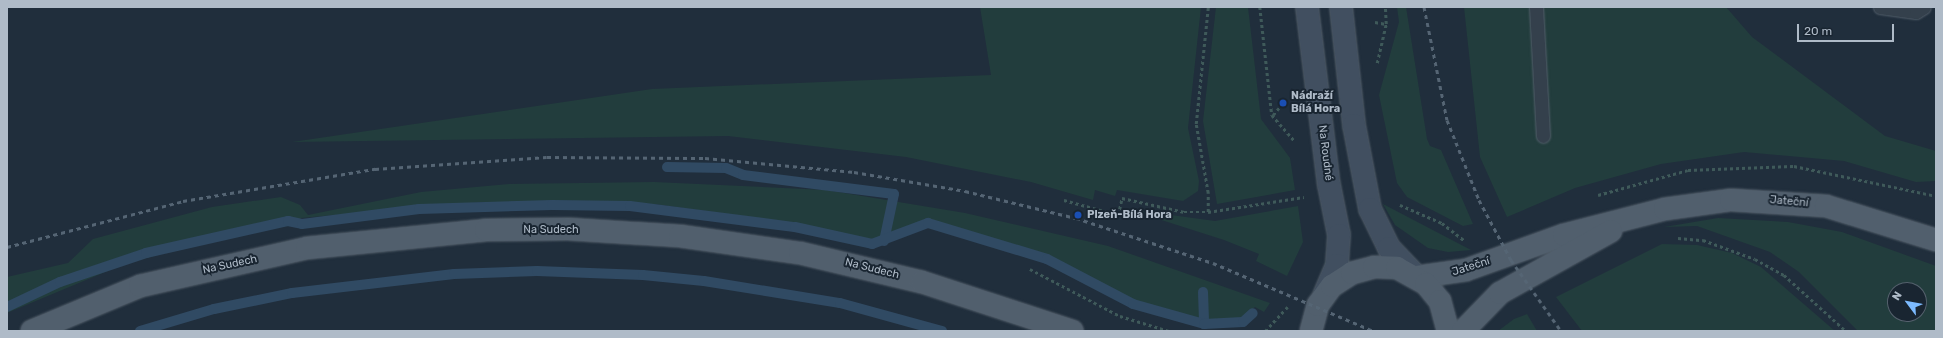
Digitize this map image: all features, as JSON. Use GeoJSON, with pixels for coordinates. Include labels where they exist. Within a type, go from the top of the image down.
{"type":"FeatureCollection","features":[{"type":"Feature","properties":{"kind":"main road","name":"Na Roudné"},"geometry":{"type":"LineString","coordinates":[[1307,7],[1329,185],[1339,235],[1337,265],[1310,326]]}},
{"type":"Feature","properties":{"kind":"main road","name":"Na Roudné"},"geometry":{"type":"LineString","coordinates":[[1340,7],[1354,125],[1370,209],[1389,248],[1440,301],[1448,331]]}},
{"type":"Feature","properties":{"kind":"main road","name":"Jateční"},"geometry":{"type":"LineString","coordinates":[[1417,277],[1466,270],[1557,237],[1639,216],[1731,200],[1791,202],[1856,213],[1936,240]]}},
{"type":"Feature","properties":{"kind":"main road","name":"Jateční"},"geometry":{"type":"LineString","coordinates":[[1463,331],[1500,293],[1639,216]]}},
{"type":"Feature","properties":{"kind":"main road","name":"Na Sudech"},"geometry":{"type":"LineString","coordinates":[[32,331],[140,286],[308,248],[471,231],[561,229],[680,236],[800,253],[922,282],[1072,331]]}},
{"type":"Feature","properties":{"kind":"main road","name":"Na Roudné"},"geometry":{"type":"LineString","coordinates":[[1324,295],[1342,278],[1364,268],[1397,268],[1417,277]]}},
{"type":"Feature","properties":{"kind":"lane"},"geometry":{"type":"LineString","coordinates":[[1536,7],[1543,136]]}},
{"type":"Feature","properties":{"kind":"lane"},"geometry":{"type":"LineString","coordinates":[[1880,7],[1916,12],[1924,7]]}},
{"type":"Feature","properties":{"kind":"path"},"geometry":{"type":"LineString","coordinates":[[1208,7],[1196,124],[1208,193],[1208,212]]}},
{"type":"Feature","properties":{"kind":"path"},"geometry":{"type":"LineString","coordinates":[[1260,7],[1272,115],[1298,145]]}},
{"type":"Feature","properties":{"kind":"path"},"geometry":{"type":"LineString","coordinates":[[1376,68],[1386,24],[1385,7]]}},
{"type":"Feature","properties":{"kind":"path"},"geometry":{"type":"LineString","coordinates":[[1375,22],[1386,24]]}},
{"type":"Feature","properties":{"kind":"path"},"geometry":{"type":"LineString","coordinates":[[1272,115],[1283,103]]}},
{"type":"Feature","properties":{"kind":"path"},"geometry":{"type":"LineString","coordinates":[[1064,200],[1118,216],[1122,198],[1184,212],[1208,212],[1297,198]]}},
{"type":"Feature","properties":{"kind":"path"},"geometry":{"type":"LineString","coordinates":[[1391,202],[1442,223],[1468,243],[1472,241]]}},
{"type":"Feature","properties":{"kind":"path"},"geometry":{"type":"LineString","coordinates":[[1703,240],[1755,259],[1784,275],[1846,331]]}},
{"type":"Feature","properties":{"kind":"path"},"geometry":{"type":"LineString","coordinates":[[1030,269],[1120,316],[1169,331]]}},
{"type":"Feature","properties":{"kind":"path"},"geometry":{"type":"LineString","coordinates":[[1265,331],[1288,305]]}},
{"type":"Feature","properties":{"kind":"green space"},"geometry":{"type":"Polygon","coordinates":[[[980,7],[1201,7],[1188,128],[1199,181],[1198,191],[1183,201],[1117,190],[1115,196],[1095,190],[1093,200],[1031,182],[906,157],[728,136],[292,142],[652,89],[991,75],[980,7]]]}},
{"type":"Feature","properties":{"kind":"green space"},"geometry":{"type":"Polygon","coordinates":[[[1216,7],[1248,7],[1261,119],[1290,158],[1295,190],[1217,204],[1203,121],[1216,7]]]}},
{"type":"Feature","properties":{"kind":"green space"},"geometry":{"type":"Polygon","coordinates":[[[1397,7],[1406,7],[1427,139],[1430,146],[1441,150],[1473,224],[1463,226],[1407,197],[1397,183],[1379,95],[1399,22],[1397,7]]]}},
{"type":"Feature","properties":{"kind":"green space"},"geometry":{"type":"Polygon","coordinates":[[[1464,7],[1726,7],[1752,37],[1885,136],[1936,151],[1936,181],[1916,182],[1844,161],[1744,152],[1661,164],[1575,188],[1507,217],[1480,157],[1464,7]]]}},
{"type":"Feature","properties":{"kind":"green space"},"geometry":{"type":"Polygon","coordinates":[[[654,182],[826,190],[965,213],[1108,246],[1270,303],[1264,312],[1255,307],[1242,318],[1232,320],[1206,321],[1185,316],[1134,300],[1049,256],[929,220],[876,240],[771,220],[654,204],[484,202],[301,218],[291,225],[196,244],[122,265],[7,313],[7,277],[68,263],[93,239],[212,207],[281,197],[300,205],[308,215],[421,192],[509,184],[654,182]]]}},
{"type":"Feature","properties":{"kind":"green space"},"geometry":{"type":"Polygon","coordinates":[[[1383,204],[1471,250],[1448,252],[1428,248],[1395,225],[1383,204]]]}},
{"type":"Feature","properties":{"kind":"green space"},"geometry":{"type":"Polygon","coordinates":[[[1298,206],[1303,242],[1287,276],[1256,261],[1259,254],[1224,240],[1127,209],[1215,221],[1298,206]]]}},
{"type":"Feature","properties":{"kind":"green space"},"geometry":{"type":"Polygon","coordinates":[[[1718,218],[1788,222],[1842,232],[1936,266],[1936,331],[1858,331],[1799,272],[1770,252],[1697,226],[1664,227],[1718,218]]]}},
{"type":"Feature","properties":{"kind":"green space"},"geometry":{"type":"Polygon","coordinates":[[[1662,244],[1697,245],[1732,253],[1761,267],[1835,331],[1582,331],[1556,297],[1662,244]]]}},
{"type":"Feature","properties":{"kind":"green space"},"geometry":{"type":"Polygon","coordinates":[[[1527,314],[1537,331],[1498,331],[1514,319],[1527,314]]]}},
{"type":"Feature","properties":{"kind":"waterway"},"geometry":{"type":"LineString","coordinates":[[667,167],[726,168],[743,175],[894,194],[884,241]]}},
{"type":"Feature","properties":{"kind":"waterway"},"geometry":{"type":"LineString","coordinates":[[7,307],[60,282],[146,253],[288,221],[302,224],[419,209],[552,205],[630,206],[795,227],[872,244],[928,223],[1047,259],[1133,304],[1204,324],[1243,322],[1253,313]]}},
{"type":"Feature","properties":{"kind":"waterway"},"geometry":{"type":"LineString","coordinates":[[140,331],[214,309],[292,293],[454,274],[537,271],[643,275],[704,281],[840,303],[942,331]]}},
{"type":"Feature","properties":{"kind":"waterway"},"geometry":{"type":"LineString","coordinates":[[1203,292],[1204,324]]}},
{"type":"Feature","properties":{"kind":"railway"},"geometry":{"type":"LineString","coordinates":[[1424,7],[1447,120],[1479,200],[1511,260],[1561,331]]}},
{"type":"Feature","properties":{"kind":"railway"},"geometry":{"type":"LineString","coordinates":[[7,247],[183,201],[375,169],[547,157],[705,158],[854,172],[965,191],[1076,218],[1213,263],[1373,331]]}},
{"type":"Feature","properties":{"kind":"place","name":"Nádraží Bílá Hora"},"geometry":{"type":"Point","coordinates":[1283,103]}},
{"type":"Feature","properties":{"kind":"place","name":"Plzeň-Bílá Hora"},"geometry":{"type":"Point","coordinates":[1078,215]}}]}
